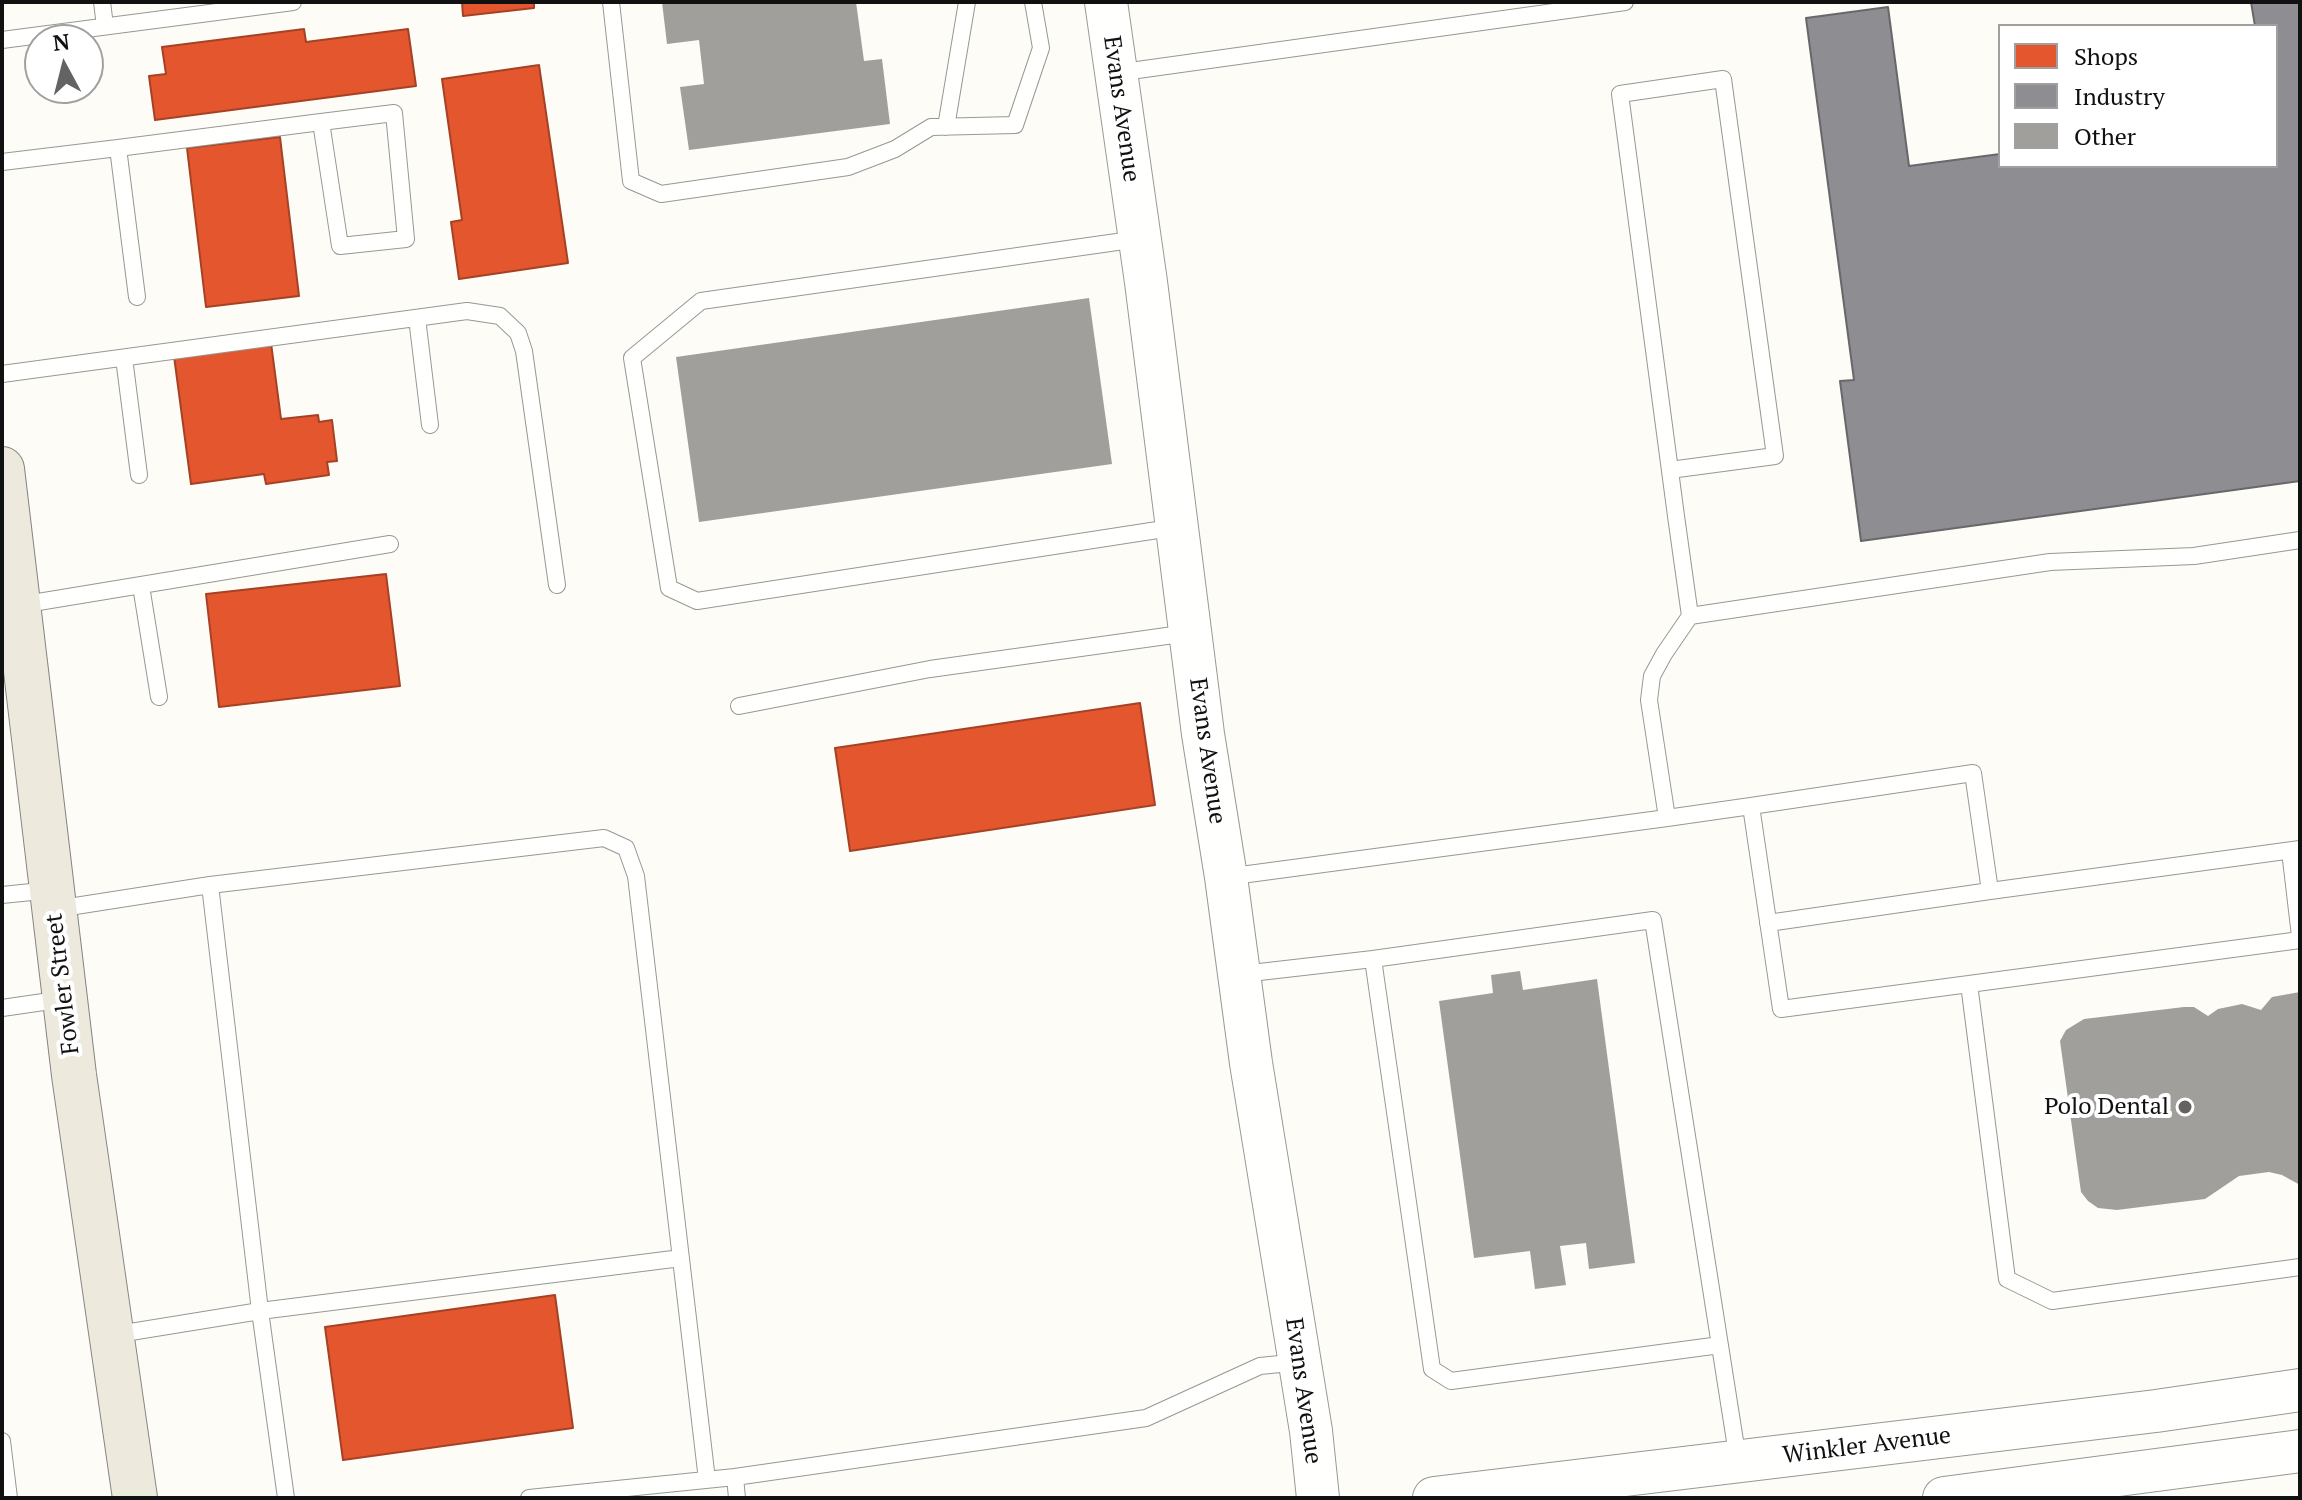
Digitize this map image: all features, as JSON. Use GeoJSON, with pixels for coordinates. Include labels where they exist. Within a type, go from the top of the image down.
{"type":"FeatureCollection","features":[{"type":"Feature","properties":{"kind":"main road","name":"Fowler Street"},"geometry":{"type":"LineString","coordinates":[[2,469],[7,547],[19,606],[65,999],[135,1498]]}},
{"type":"Feature","properties":{"kind":"street","name":"Evans Avenue"},"geometry":{"type":"LineString","coordinates":[[1106,2],[1140,239],[1190,633],[1251,1063],[1311,1431],[1318,1498]]}},
{"type":"Feature","properties":{"kind":"street","name":"Winkler Avenue"},"geometry":{"type":"LineString","coordinates":[[1434,1498],[2156,1411],[2300,1390]]}},
{"type":"Feature","properties":{"kind":"street"},"geometry":{"type":"LineString","coordinates":[[1944,1498],[2112,1487],[2300,1451]]}},
{"type":"Feature","properties":{"kind":"lane"},"geometry":{"type":"LineString","coordinates":[[102,2],[105,26]]}},
{"type":"Feature","properties":{"kind":"lane"},"geometry":{"type":"LineString","coordinates":[[2,40],[230,6],[293,2]]}},
{"type":"Feature","properties":{"kind":"lane"},"geometry":{"type":"LineString","coordinates":[[611,2],[631,181],[661,194],[848,167],[895,149],[931,127],[1015,125],[1041,48],[1033,2]]}},
{"type":"Feature","properties":{"kind":"lane"},"geometry":{"type":"LineString","coordinates":[[946,127],[967,2]]}},
{"type":"Feature","properties":{"kind":"lane"},"geometry":{"type":"LineString","coordinates":[[1116,73],[1625,2]]}},
{"type":"Feature","properties":{"kind":"lane"},"geometry":{"type":"LineString","coordinates":[[1667,818],[1649,700],[1652,676],[1690,616],[1670,470],[1620,94],[1723,79],[1775,456],[1670,470]]}},
{"type":"Feature","properties":{"kind":"lane"},"geometry":{"type":"LineString","coordinates":[[2,162],[118,148],[321,122],[394,113],[406,239],[340,246],[321,122]]}},
{"type":"Feature","properties":{"kind":"lane"},"geometry":{"type":"LineString","coordinates":[[118,148],[137,297]]}},
{"type":"Feature","properties":{"kind":"lane"},"geometry":{"type":"LineString","coordinates":[[1140,239],[701,301],[632,358],[669,588],[697,601],[1177,527]]}},
{"type":"Feature","properties":{"kind":"lane"},"geometry":{"type":"LineString","coordinates":[[2,374],[467,311],[500,316],[518,333],[524,351],[557,585]]}},
{"type":"Feature","properties":{"kind":"lane"},"geometry":{"type":"LineString","coordinates":[[417,318],[430,425]]}},
{"type":"Feature","properties":{"kind":"lane"},"geometry":{"type":"LineString","coordinates":[[124,358],[139,475]]}},
{"type":"Feature","properties":{"kind":"lane"},"geometry":{"type":"LineString","coordinates":[[1690,616],[2050,562],[2194,556],[2300,540]]}},
{"type":"Feature","properties":{"kind":"lane"},"geometry":{"type":"LineString","coordinates":[[19,606],[390,544]]}},
{"type":"Feature","properties":{"kind":"lane"},"geometry":{"type":"LineString","coordinates":[[141,586],[159,697]]}},
{"type":"Feature","properties":{"kind":"lane"},"geometry":{"type":"LineString","coordinates":[[739,706],[930,669],[1190,633]]}},
{"type":"Feature","properties":{"kind":"lane"},"geometry":{"type":"LineString","coordinates":[[1226,877],[1973,773],[1990,891]]}},
{"type":"Feature","properties":{"kind":"lane"},"geometry":{"type":"LineString","coordinates":[[1751,806],[1768,923],[1781,1009],[2300,938],[2295,850],[1768,923]]}},
{"type":"Feature","properties":{"kind":"lane"},"geometry":{"type":"LineString","coordinates":[[2,895],[53,900],[210,885],[604,838],[626,848],[636,876],[707,1480]]}},
{"type":"Feature","properties":{"kind":"lane"},"geometry":{"type":"LineString","coordinates":[[210,885],[260,1311],[286,1498]]}},
{"type":"Feature","properties":{"kind":"lane"},"geometry":{"type":"LineString","coordinates":[[1239,974],[1373,959],[1653,920],[1739,1461]]}},
{"type":"Feature","properties":{"kind":"lane"},"geometry":{"type":"LineString","coordinates":[[1373,959],[1432,1369],[1451,1381],[1720,1345]]}},
{"type":"Feature","properties":{"kind":"lane"},"geometry":{"type":"LineString","coordinates":[[1969,984],[2007,1279],[2052,1301],[2300,1267]]}},
{"type":"Feature","properties":{"kind":"lane"},"geometry":{"type":"LineString","coordinates":[[2,1008],[65,999]]}},
{"type":"Feature","properties":{"kind":"lane"},"geometry":{"type":"LineString","coordinates":[[110,1336],[260,1311],[681,1258]]}},
{"type":"Feature","properties":{"kind":"lane"},"geometry":{"type":"LineString","coordinates":[[529,1498],[735,1477],[1146,1418],[1260,1366],[1300,1362]]}},
{"type":"Feature","properties":{"kind":"lane"},"geometry":{"type":"LineString","coordinates":[[2,1441],[9,1498]]}},
{"type":"Feature","properties":{"kind":"lane"},"geometry":{"type":"LineString","coordinates":[[735,1477],[737,1498]]}},
{"type":"Feature","properties":{"kind":"building: Shops"},"geometry":{"type":"Polygon","coordinates":[[[462,2],[534,2],[534,8],[463,16],[462,2]]]}},
{"type":"Feature","properties":{"kind":"building: Shops"},"geometry":{"type":"Polygon","coordinates":[[[304,29],[306,42],[408,29],[416,86],[155,120],[149,76],[166,74],[162,47],[304,29]]]}},
{"type":"Feature","properties":{"kind":"building: Shops"},"geometry":{"type":"Polygon","coordinates":[[[539,65],[568,263],[459,279],[451,222],[462,220],[442,79],[539,65]]]}},
{"type":"Feature","properties":{"kind":"building: Shops"},"geometry":{"type":"Polygon","coordinates":[[[280,137],[299,296],[206,307],[187,148],[280,137]]]}},
{"type":"Feature","properties":{"kind":"building: Shops"},"geometry":{"type":"Polygon","coordinates":[[[271,343],[281,419],[318,415],[319,422],[332,420],[337,461],[327,462],[329,475],[266,484],[264,474],[191,484],[174,356],[271,343]]]}},
{"type":"Feature","properties":{"kind":"building: Shops"},"geometry":{"type":"Polygon","coordinates":[[[386,574],[400,686],[219,707],[206,594],[386,574]]]}},
{"type":"Feature","properties":{"kind":"building: Shops"},"geometry":{"type":"Polygon","coordinates":[[[1140,703],[1155,805],[850,851],[835,748],[1140,703]]]}},
{"type":"Feature","properties":{"kind":"building: Shops"},"geometry":{"type":"Polygon","coordinates":[[[555,1295],[573,1428],[343,1460],[325,1327],[555,1295]]]}},
{"type":"Feature","properties":{"kind":"building: Industry"},"geometry":{"type":"Polygon","coordinates":[[[2251,2],[2300,2],[2300,481],[1861,541],[1840,381],[1854,380],[1806,18],[1888,7],[1909,166],[1998,154],[1998,168],[2278,168],[2278,24],[2255,24],[2251,2]]]}},
{"type":"Feature","properties":{"kind":"building: Other"},"geometry":{"type":"Polygon","coordinates":[[[662,2],[856,2],[864,61],[882,59],[890,124],[689,150],[680,87],[704,84],[699,40],[667,44],[662,2]]]}},
{"type":"Feature","properties":{"kind":"building: Other"},"geometry":{"type":"Polygon","coordinates":[[[1089,298],[1112,464],[699,522],[676,357],[1089,298]]]}},
{"type":"Feature","properties":{"kind":"building: Other"},"geometry":{"type":"Polygon","coordinates":[[[1520,971],[1523,990],[1597,979],[1635,1263],[1589,1269],[1586,1243],[1560,1246],[1566,1285],[1535,1289],[1530,1251],[1474,1258],[1439,1001],[1493,993],[1491,975],[1520,971]]]}},
{"type":"Feature","properties":{"kind":"building: Other","name":"Polo Dental"},"geometry":{"type":"Polygon","coordinates":[[[2300,992],[2300,1185],[2269,1172],[2239,1176],[2205,1199],[2117,1210],[2098,1208],[2088,1201],[2081,1192],[2060,1041],[2066,1030],[2084,1019],[2184,1007],[2194,1007],[2208,1016],[2218,1009],[2242,1004],[2261,1010],[2272,997],[2300,992]]]}},
{"type":"Feature","properties":{"kind":"place","name":"Polo Dental"},"geometry":{"type":"Point","coordinates":[2185,1107]}}]}
